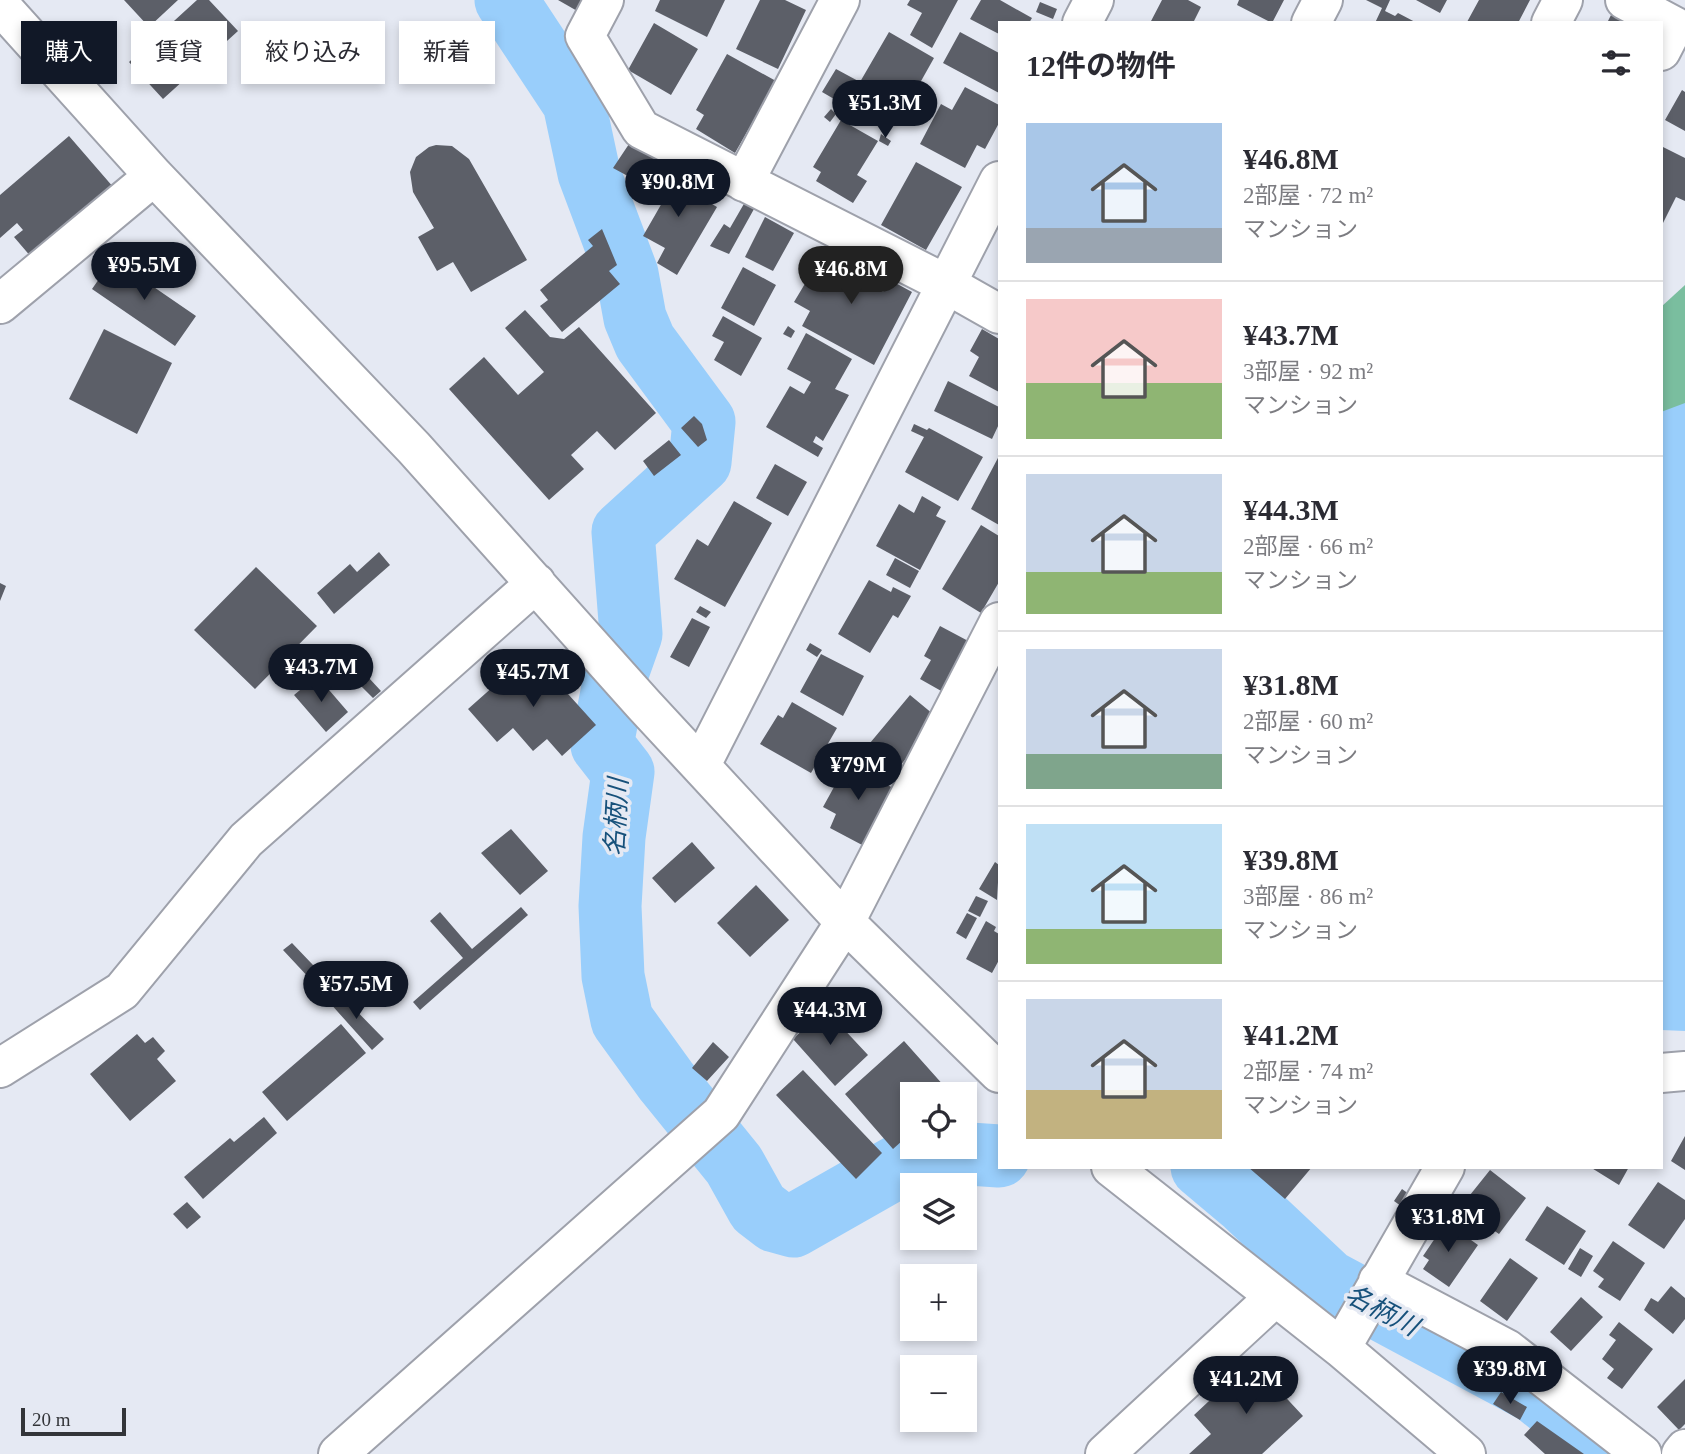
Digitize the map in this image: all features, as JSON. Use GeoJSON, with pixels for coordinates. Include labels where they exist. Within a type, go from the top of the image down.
{"type":"FeatureCollection","features":[{"type":"Feature","properties":{"kind":"street"},"geometry":{"type":"LineString","coordinates":[[604,0],[585,36],[641,128],[946,284],[998,313]]}},
{"type":"Feature","properties":{"kind":"street"},"geometry":{"type":"LineString","coordinates":[[744,182],[839,0]]}},
{"type":"Feature","properties":{"kind":"street"},"geometry":{"type":"LineString","coordinates":[[1083,21],[1094,0]]}},
{"type":"Feature","properties":{"kind":"street"},"geometry":{"type":"LineString","coordinates":[[1312,21],[1323,0]]}},
{"type":"Feature","properties":{"kind":"street"},"geometry":{"type":"LineString","coordinates":[[1552,21],[1563,0]]}},
{"type":"Feature","properties":{"kind":"street"},"geometry":{"type":"LineString","coordinates":[[1625,0],[1674,26],[1663,47]]}},
{"type":"Feature","properties":{"kind":"street"},"geometry":{"type":"LineString","coordinates":[[0,5],[154,176],[414,448],[644,705],[845,922],[998,1067]]}},
{"type":"Feature","properties":{"kind":"street"},"geometry":{"type":"LineString","coordinates":[[0,304],[154,176]]}},
{"type":"Feature","properties":{"kind":"street"},"geometry":{"type":"LineString","coordinates":[[701,765],[998,183]]}},
{"type":"Feature","properties":{"kind":"street"},"geometry":{"type":"LineString","coordinates":[[0,1068],[122,990],[246,840],[547,596]]}},
{"type":"Feature","properties":{"kind":"street"},"geometry":{"type":"LineString","coordinates":[[338,1454],[721,1114],[845,922],[998,624]]}},
{"type":"Feature","properties":{"kind":"street"},"geometry":{"type":"LineString","coordinates":[[1663,1073],[1685,1071]]}},
{"type":"Feature","properties":{"kind":"street"},"geometry":{"type":"LineString","coordinates":[[1114,1169],[1341,1348],[1466,1454]]}},
{"type":"Feature","properties":{"kind":"street"},"geometry":{"type":"LineString","coordinates":[[1341,1348],[1444,1169]]}},
{"type":"Feature","properties":{"kind":"street"},"geometry":{"type":"LineString","coordinates":[[1378,1280],[1507,1349],[1642,1454]]}},
{"type":"Feature","properties":{"kind":"street"},"geometry":{"type":"LineString","coordinates":[[1105,1454],[1275,1297]]}},
{"type":"Feature","properties":{"kind":"street"},"geometry":{"type":"LineString","coordinates":[[1681,1454],[1685,1449]]}},
{"type":"Feature","properties":{"kind":"green space"},"geometry":{"type":"Polygon","coordinates":[[[1685,285],[1685,412],[1663,423],[1663,305],[1685,285]]]}},
{"type":"Feature","properties":{"kind":"water"},"geometry":{"type":"Polygon","coordinates":[[[1685,403],[1685,1031],[1663,1030],[1663,411],[1685,403]]]}},
{"type":"Feature","properties":{"kind":"building"},"geometry":{"type":"Polygon","coordinates":[[[124,0],[178,0],[155,21],[143,21],[124,0]]]}},
{"type":"Feature","properties":{"kind":"building"},"geometry":{"type":"Polygon","coordinates":[[[197,0],[209,0],[238,31],[227,41],[227,21],[174,21],[197,0]]]}},
{"type":"Feature","properties":{"kind":"building"},"geometry":{"type":"Polygon","coordinates":[[[558,0],[586,0],[579,12],[558,0]]]}},
{"type":"Feature","properties":{"kind":"building"},"geometry":{"type":"Polygon","coordinates":[[[660,0],[725,0],[707,37],[655,11],[660,0]]]}},
{"type":"Feature","properties":{"kind":"building"},"geometry":{"type":"Polygon","coordinates":[[[760,0],[785,0],[806,10],[778,69],[736,49],[760,0]]]}},
{"type":"Feature","properties":{"kind":"building"},"geometry":{"type":"Polygon","coordinates":[[[910,0],[958,0],[932,48],[910,35],[922,13],[907,5],[910,0]]]}},
{"type":"Feature","properties":{"kind":"building"},"geometry":{"type":"Polygon","coordinates":[[[981,0],[1000,0],[1032,18],[1030,21],[998,21],[998,33],[970,19],[981,0]]]}},
{"type":"Feature","properties":{"kind":"building"},"geometry":{"type":"Polygon","coordinates":[[[1162,0],[1188,0],[1201,7],[1194,21],[1151,21],[1162,0]]]}},
{"type":"Feature","properties":{"kind":"building"},"geometry":{"type":"Polygon","coordinates":[[[1239,0],[1284,0],[1273,21],[1237,5],[1239,0]]]}},
{"type":"Feature","properties":{"kind":"building"},"geometry":{"type":"Polygon","coordinates":[[[1366,0],[1390,0],[1385,11],[1395,16],[1398,13],[1413,21],[1376,21],[1382,8],[1366,0]]]}},
{"type":"Feature","properties":{"kind":"building"},"geometry":{"type":"Polygon","coordinates":[[[1416,0],[1447,0],[1440,13],[1416,0]]]}},
{"type":"Feature","properties":{"kind":"building"},"geometry":{"type":"Polygon","coordinates":[[[1479,0],[1530,0],[1519,21],[1468,21],[1479,0]]]}},
{"type":"Feature","properties":{"kind":"building"},"geometry":{"type":"Polygon","coordinates":[[[1040,2],[1057,9],[1053,19],[1036,12],[1040,2]]]}},
{"type":"Feature","properties":{"kind":"building"},"geometry":{"type":"Polygon","coordinates":[[[1611,15],[1622,21],[1608,21],[1611,15]]]}},
{"type":"Feature","properties":{"kind":"building"},"geometry":{"type":"Polygon","coordinates":[[[654,23],[698,49],[671,95],[628,70],[654,23]]]}},
{"type":"Feature","properties":{"kind":"building"},"geometry":{"type":"Polygon","coordinates":[[[889,32],[934,58],[898,122],[892,119],[886,129],[876,123],[881,114],[858,101],[853,110],[822,92],[836,69],[860,82],[889,32]]]}},
{"type":"Feature","properties":{"kind":"building"},"geometry":{"type":"Polygon","coordinates":[[[960,32],[998,52],[998,92],[943,63],[960,32]]]}},
{"type":"Feature","properties":{"kind":"building"},"geometry":{"type":"Polygon","coordinates":[[[727,54],[776,81],[735,153],[696,129],[704,115],[696,110],[727,54]]]}},
{"type":"Feature","properties":{"kind":"building"},"geometry":{"type":"Polygon","coordinates":[[[149,84],[180,84],[163,99],[149,84]]]}},
{"type":"Feature","properties":{"kind":"building"},"geometry":{"type":"Polygon","coordinates":[[[965,87],[998,104],[998,125],[985,149],[977,145],[965,168],[920,144],[941,104],[952,110],[965,87]]]}},
{"type":"Feature","properties":{"kind":"building"},"geometry":{"type":"Polygon","coordinates":[[[1682,90],[1685,92],[1685,131],[1665,120],[1682,90]]]}},
{"type":"Feature","properties":{"kind":"building"},"geometry":{"type":"Polygon","coordinates":[[[831,109],[836,114],[830,122],[824,117],[831,109]]]}},
{"type":"Feature","properties":{"kind":"building"},"geometry":{"type":"Polygon","coordinates":[[[841,120],[878,141],[857,175],[867,181],[853,203],[816,181],[821,172],[813,167],[841,120]]]}},
{"type":"Feature","properties":{"kind":"building"},"geometry":{"type":"Polygon","coordinates":[[[881,134],[891,141],[888,146],[879,141],[881,134]]]}},
{"type":"Feature","properties":{"kind":"building"},"geometry":{"type":"Polygon","coordinates":[[[69,136],[114,188],[32,258],[14,237],[23,230],[17,223],[0,238],[0,195],[69,136]]]}},
{"type":"Feature","properties":{"kind":"building"},"geometry":{"type":"Polygon","coordinates":[[[629,144],[664,162],[648,187],[613,168],[629,144]]]}},
{"type":"Feature","properties":{"kind":"building"},"geometry":{"type":"Polygon","coordinates":[[[436,145],[452,146],[469,159],[527,260],[471,292],[453,262],[437,271],[418,237],[434,228],[413,192],[410,172],[416,157],[436,145]]]}},
{"type":"Feature","properties":{"kind":"building"},"geometry":{"type":"Polygon","coordinates":[[[1663,147],[1685,158],[1685,201],[1676,197],[1663,223],[1663,147]]]}},
{"type":"Feature","properties":{"kind":"building"},"geometry":{"type":"Polygon","coordinates":[[[916,162],[962,187],[926,250],[881,225],[916,162]]]}},
{"type":"Feature","properties":{"kind":"building"},"geometry":{"type":"Polygon","coordinates":[[[669,165],[697,183],[692,192],[717,207],[677,275],[657,263],[665,248],[643,236],[666,196],[655,188],[669,165]]]}},
{"type":"Feature","properties":{"kind":"building"},"geometry":{"type":"Polygon","coordinates":[[[745,202],[754,209],[729,254],[710,246],[724,224],[730,228],[745,202]]]}},
{"type":"Feature","properties":{"kind":"building"},"geometry":{"type":"Polygon","coordinates":[[[765,217],[794,233],[773,271],[745,257],[765,217]]]}},
{"type":"Feature","properties":{"kind":"building"},"geometry":{"type":"Polygon","coordinates":[[[602,229],[617,265],[609,271],[620,284],[562,332],[540,306],[548,300],[540,290],[593,246],[588,240],[602,229]]]}},
{"type":"Feature","properties":{"kind":"building"},"geometry":{"type":"Polygon","coordinates":[[[827,247],[865,267],[863,270],[885,282],[881,290],[883,292],[890,280],[912,292],[874,365],[802,326],[810,311],[794,302],[827,247]]]}},
{"type":"Feature","properties":{"kind":"building"},"geometry":{"type":"Polygon","coordinates":[[[113,259],[196,316],[175,346],[92,289],[113,259]]]}},
{"type":"Feature","properties":{"kind":"building"},"geometry":{"type":"Polygon","coordinates":[[[743,267],[776,285],[754,326],[721,308],[743,267]]]}},
{"type":"Feature","properties":{"kind":"building"},"geometry":{"type":"Polygon","coordinates":[[[525,310],[550,337],[564,339],[579,327],[656,413],[615,450],[597,431],[571,455],[584,469],[549,500],[449,389],[484,357],[518,395],[544,372],[505,328],[525,310]]]}},
{"type":"Feature","properties":{"kind":"building"},"geometry":{"type":"Polygon","coordinates":[[[723,316],[762,338],[741,376],[714,360],[724,342],[712,336],[723,316]]]}},
{"type":"Feature","properties":{"kind":"building"},"geometry":{"type":"Polygon","coordinates":[[[788,326],[795,331],[791,338],[783,334],[788,326]]]}},
{"type":"Feature","properties":{"kind":"building"},"geometry":{"type":"Polygon","coordinates":[[[104,329],[172,363],[137,434],[69,399],[104,329]]]}},
{"type":"Feature","properties":{"kind":"building"},"geometry":{"type":"Polygon","coordinates":[[[982,329],[998,338],[998,391],[969,376],[979,357],[970,351],[982,329]]]}},
{"type":"Feature","properties":{"kind":"building"},"geometry":{"type":"Polygon","coordinates":[[[806,333],[852,359],[835,389],[849,395],[823,441],[816,436],[813,442],[823,448],[818,457],[766,427],[790,386],[804,394],[811,382],[787,369],[806,333]]]}},
{"type":"Feature","properties":{"kind":"building"},"geometry":{"type":"Polygon","coordinates":[[[948,381],[998,406],[998,426],[992,439],[934,411],[948,381]]]}},
{"type":"Feature","properties":{"kind":"building"},"geometry":{"type":"Polygon","coordinates":[[[694,416],[702,424],[707,440],[698,447],[681,428],[694,416]]]}},
{"type":"Feature","properties":{"kind":"building"},"geometry":{"type":"Polygon","coordinates":[[[914,424],[927,430],[929,428],[983,457],[958,501],[905,472],[924,437],[911,431],[914,424]]]}},
{"type":"Feature","properties":{"kind":"building"},"geometry":{"type":"Polygon","coordinates":[[[669,440],[681,455],[654,476],[643,461],[669,440]]]}},
{"type":"Feature","properties":{"kind":"building"},"geometry":{"type":"Polygon","coordinates":[[[998,458],[998,524],[971,509],[998,458]]]}},
{"type":"Feature","properties":{"kind":"building"},"geometry":{"type":"Polygon","coordinates":[[[775,464],[807,482],[788,516],[756,498],[775,464]]]}},
{"type":"Feature","properties":{"kind":"building"},"geometry":{"type":"Polygon","coordinates":[[[922,496],[941,507],[936,516],[946,521],[920,570],[876,546],[899,504],[914,513],[922,496]]]}},
{"type":"Feature","properties":{"kind":"building"},"geometry":{"type":"Polygon","coordinates":[[[734,501],[772,523],[725,607],[674,579],[697,539],[708,546],[734,501]]]}},
{"type":"Feature","properties":{"kind":"building"},"geometry":{"type":"Polygon","coordinates":[[[981,525],[998,535],[998,584],[981,613],[942,589],[981,525]]]}},
{"type":"Feature","properties":{"kind":"building"},"geometry":{"type":"Polygon","coordinates":[[[379,552],[390,565],[334,614],[317,593],[350,564],[357,572],[379,552]]]}},
{"type":"Feature","properties":{"kind":"building"},"geometry":{"type":"Polygon","coordinates":[[[895,558],[919,571],[910,588],[886,575],[895,558]]]}},
{"type":"Feature","properties":{"kind":"building"},"geometry":{"type":"Polygon","coordinates":[[[256,567],[317,626],[255,689],[194,630],[256,567]]]}},
{"type":"Feature","properties":{"kind":"building"},"geometry":{"type":"Polygon","coordinates":[[[869,580],[891,592],[893,587],[911,596],[898,618],[893,615],[870,653],[838,634],[869,580]]]}},
{"type":"Feature","properties":{"kind":"building"},"geometry":{"type":"Polygon","coordinates":[[[0,583],[6,586],[0,601],[0,583]]]}},
{"type":"Feature","properties":{"kind":"building"},"geometry":{"type":"Polygon","coordinates":[[[700,606],[711,612],[706,618],[696,612],[700,606]]]}},
{"type":"Feature","properties":{"kind":"building"},"geometry":{"type":"Polygon","coordinates":[[[692,618],[710,627],[689,667],[670,657],[692,618]]]}},
{"type":"Feature","properties":{"kind":"building"},"geometry":{"type":"Polygon","coordinates":[[[940,626],[972,643],[943,692],[920,679],[931,660],[924,656],[940,626]]]}},
{"type":"Feature","properties":{"kind":"building"},"geometry":{"type":"Polygon","coordinates":[[[810,643],[822,650],[817,657],[806,650],[810,643]]]}},
{"type":"Feature","properties":{"kind":"building"},"geometry":{"type":"Polygon","coordinates":[[[531,653],[596,725],[562,756],[547,739],[533,751],[513,728],[497,742],[468,709],[531,653]]]}},
{"type":"Feature","properties":{"kind":"building"},"geometry":{"type":"Polygon","coordinates":[[[821,654],[864,676],[843,716],[800,692],[821,654]]]}},
{"type":"Feature","properties":{"kind":"building"},"geometry":{"type":"Polygon","coordinates":[[[317,676],[348,712],[326,732],[294,695],[317,676]]]}},
{"type":"Feature","properties":{"kind":"building"},"geometry":{"type":"Polygon","coordinates":[[[368,677],[381,691],[373,698],[360,685],[368,677]]]}},
{"type":"Feature","properties":{"kind":"building"},"geometry":{"type":"Polygon","coordinates":[[[910,695],[939,719],[899,767],[870,743],[910,695]]]}},
{"type":"Feature","properties":{"kind":"building"},"geometry":{"type":"Polygon","coordinates":[[[792,702],[837,728],[811,773],[760,744],[778,715],[783,718],[792,702]]]}},
{"type":"Feature","properties":{"kind":"building"},"geometry":{"type":"Polygon","coordinates":[[[850,758],[878,774],[876,779],[895,789],[864,846],[830,828],[836,814],[823,807],[850,758]]]}},
{"type":"Feature","properties":{"kind":"building"},"geometry":{"type":"Polygon","coordinates":[[[511,829],[548,871],[520,895],[481,853],[511,829]]]}},
{"type":"Feature","properties":{"kind":"building"},"geometry":{"type":"Polygon","coordinates":[[[692,842],[715,868],[675,903],[652,878],[692,842]]]}},
{"type":"Feature","properties":{"kind":"building"},"geometry":{"type":"Polygon","coordinates":[[[995,862],[998,864],[997,900],[979,889],[995,862]]]}},
{"type":"Feature","properties":{"kind":"building"},"geometry":{"type":"Polygon","coordinates":[[[756,885],[789,920],[750,957],[717,923],[756,885]]]}},
{"type":"Feature","properties":{"kind":"building"},"geometry":{"type":"Polygon","coordinates":[[[976,896],[988,901],[980,917],[968,911],[976,896]]]}},
{"type":"Feature","properties":{"kind":"building"},"geometry":{"type":"Polygon","coordinates":[[[521,907],[528,915],[420,1010],[413,1002],[463,958],[430,921],[440,912],[472,949],[521,907]]]}},
{"type":"Feature","properties":{"kind":"building"},"geometry":{"type":"Polygon","coordinates":[[[967,913],[977,918],[966,939],[956,933],[967,913]]]}},
{"type":"Feature","properties":{"kind":"building"},"geometry":{"type":"Polygon","coordinates":[[[986,921],[996,927],[994,931],[998,933],[998,962],[992,973],[966,959],[986,921]]]}},
{"type":"Feature","properties":{"kind":"building"},"geometry":{"type":"Polygon","coordinates":[[[292,943],[333,986],[325,995],[283,950],[292,943]]]}},
{"type":"Feature","properties":{"kind":"building"},"geometry":{"type":"Polygon","coordinates":[[[338,992],[384,1039],[372,1050],[329,1002],[338,992]]]}},
{"type":"Feature","properties":{"kind":"building"},"geometry":{"type":"Polygon","coordinates":[[[825,1009],[868,1055],[835,1086],[793,1039],[825,1009]]]}},
{"type":"Feature","properties":{"kind":"building"},"geometry":{"type":"Polygon","coordinates":[[[341,1024],[366,1053],[287,1121],[262,1092],[341,1024]]]}},
{"type":"Feature","properties":{"kind":"building"},"geometry":{"type":"Polygon","coordinates":[[[137,1034],[145,1043],[153,1037],[165,1051],[157,1059],[176,1081],[130,1121],[90,1074],[137,1034]]]}},
{"type":"Feature","properties":{"kind":"building"},"geometry":{"type":"Polygon","coordinates":[[[904,1041],[941,1082],[900,1082],[900,1143],[893,1149],[845,1094],[904,1041]]]}},
{"type":"Feature","properties":{"kind":"building"},"geometry":{"type":"Polygon","coordinates":[[[713,1042],[729,1057],[707,1081],[692,1068],[713,1042]]]}},
{"type":"Feature","properties":{"kind":"building"},"geometry":{"type":"Polygon","coordinates":[[[803,1070],[882,1153],[856,1179],[776,1095],[803,1070]]]}},
{"type":"Feature","properties":{"kind":"building"},"geometry":{"type":"Polygon","coordinates":[[[264,1117],[277,1133],[203,1199],[184,1177],[230,1138],[234,1142],[264,1117]]]}},
{"type":"Feature","properties":{"kind":"building"},"geometry":{"type":"Polygon","coordinates":[[[1685,1136],[1685,1170],[1671,1161],[1685,1136]]]}},
{"type":"Feature","properties":{"kind":"building"},"geometry":{"type":"Polygon","coordinates":[[[1250,1169],[1310,1169],[1285,1199],[1250,1169]]]}},
{"type":"Feature","properties":{"kind":"building"},"geometry":{"type":"Polygon","coordinates":[[[1593,1169],[1628,1169],[1619,1185],[1593,1169]]]}},
{"type":"Feature","properties":{"kind":"building"},"geometry":{"type":"Polygon","coordinates":[[[1490,1170],[1526,1198],[1499,1234],[1477,1219],[1485,1207],[1470,1195],[1490,1170]]]}},
{"type":"Feature","properties":{"kind":"building"},"geometry":{"type":"Polygon","coordinates":[[[1658,1182],[1685,1200],[1685,1219],[1664,1249],[1628,1225],[1658,1182]]]}},
{"type":"Feature","properties":{"kind":"building"},"geometry":{"type":"Polygon","coordinates":[[[1402,1189],[1413,1197],[1405,1209],[1394,1201],[1402,1189]]]}},
{"type":"Feature","properties":{"kind":"building"},"geometry":{"type":"Polygon","coordinates":[[[1456,1198],[1469,1206],[1464,1214],[1451,1205],[1456,1198]]]}},
{"type":"Feature","properties":{"kind":"building"},"geometry":{"type":"Polygon","coordinates":[[[187,1202],[201,1217],[187,1229],[173,1214],[187,1202]]]}},
{"type":"Feature","properties":{"kind":"building"},"geometry":{"type":"Polygon","coordinates":[[[1547,1206],[1586,1231],[1564,1265],[1525,1240],[1547,1206]]]}},
{"type":"Feature","properties":{"kind":"building"},"geometry":{"type":"Polygon","coordinates":[[[1446,1222],[1478,1245],[1449,1287],[1423,1269],[1429,1260],[1423,1256],[1446,1222]]]}},
{"type":"Feature","properties":{"kind":"building"},"geometry":{"type":"Polygon","coordinates":[[[1613,1241],[1645,1263],[1620,1301],[1598,1287],[1604,1279],[1593,1271],[1613,1241]]]}},
{"type":"Feature","properties":{"kind":"building"},"geometry":{"type":"Polygon","coordinates":[[[1580,1248],[1593,1256],[1581,1277],[1568,1269],[1580,1248]]]}},
{"type":"Feature","properties":{"kind":"building"},"geometry":{"type":"Polygon","coordinates":[[[1510,1258],[1538,1278],[1507,1321],[1480,1301],[1510,1258]]]}},
{"type":"Feature","properties":{"kind":"building"},"geometry":{"type":"Polygon","coordinates":[[[1671,1286],[1685,1298],[1685,1319],[1673,1334],[1644,1310],[1651,1298],[1658,1302],[1671,1286]]]}},
{"type":"Feature","properties":{"kind":"building"},"geometry":{"type":"Polygon","coordinates":[[[1581,1297],[1603,1317],[1571,1351],[1550,1332],[1581,1297]]]}},
{"type":"Feature","properties":{"kind":"building"},"geometry":{"type":"Polygon","coordinates":[[[1619,1322],[1653,1349],[1622,1389],[1607,1378],[1614,1369],[1602,1359],[1616,1340],[1609,1335],[1619,1322]]]}},
{"type":"Feature","properties":{"kind":"building"},"geometry":{"type":"Polygon","coordinates":[[[1252,1361],[1303,1416],[1262,1454],[1189,1454],[1211,1434],[1194,1415],[1252,1361]]]}},
{"type":"Feature","properties":{"kind":"building"},"geometry":{"type":"Polygon","coordinates":[[[1685,1379],[1685,1424],[1679,1430],[1657,1407],[1685,1379]]]}},
{"type":"Feature","properties":{"kind":"building"},"geometry":{"type":"Polygon","coordinates":[[[1501,1392],[1527,1407],[1520,1420],[1493,1404],[1501,1392]]]}},
{"type":"Feature","properties":{"kind":"building"},"geometry":{"type":"Polygon","coordinates":[[[1537,1421],[1584,1454],[1545,1454],[1524,1435],[1537,1421]]]}},
{"type":"Feature","properties":{"kind":"waterway","name":"名柄川"},"geometry":{"type":"LineString","coordinates":[[506,0],[574,103],[589,173],[627,274],[635,318],[645,342],[704,422],[700,462],[623,532],[631,634],[614,682],[602,745],[623,772],[614,837],[610,906],[613,976],[622,1020],[666,1081],[734,1165],[758,1208],[775,1221],[793,1226],[925,1151],[998,1156]]}},
{"type":"Feature","properties":{"kind":"waterway","name":"名柄川"},"geometry":{"type":"LineString","coordinates":[[1204,1169],[1328,1281],[1535,1392],[1591,1437]]}}]}
